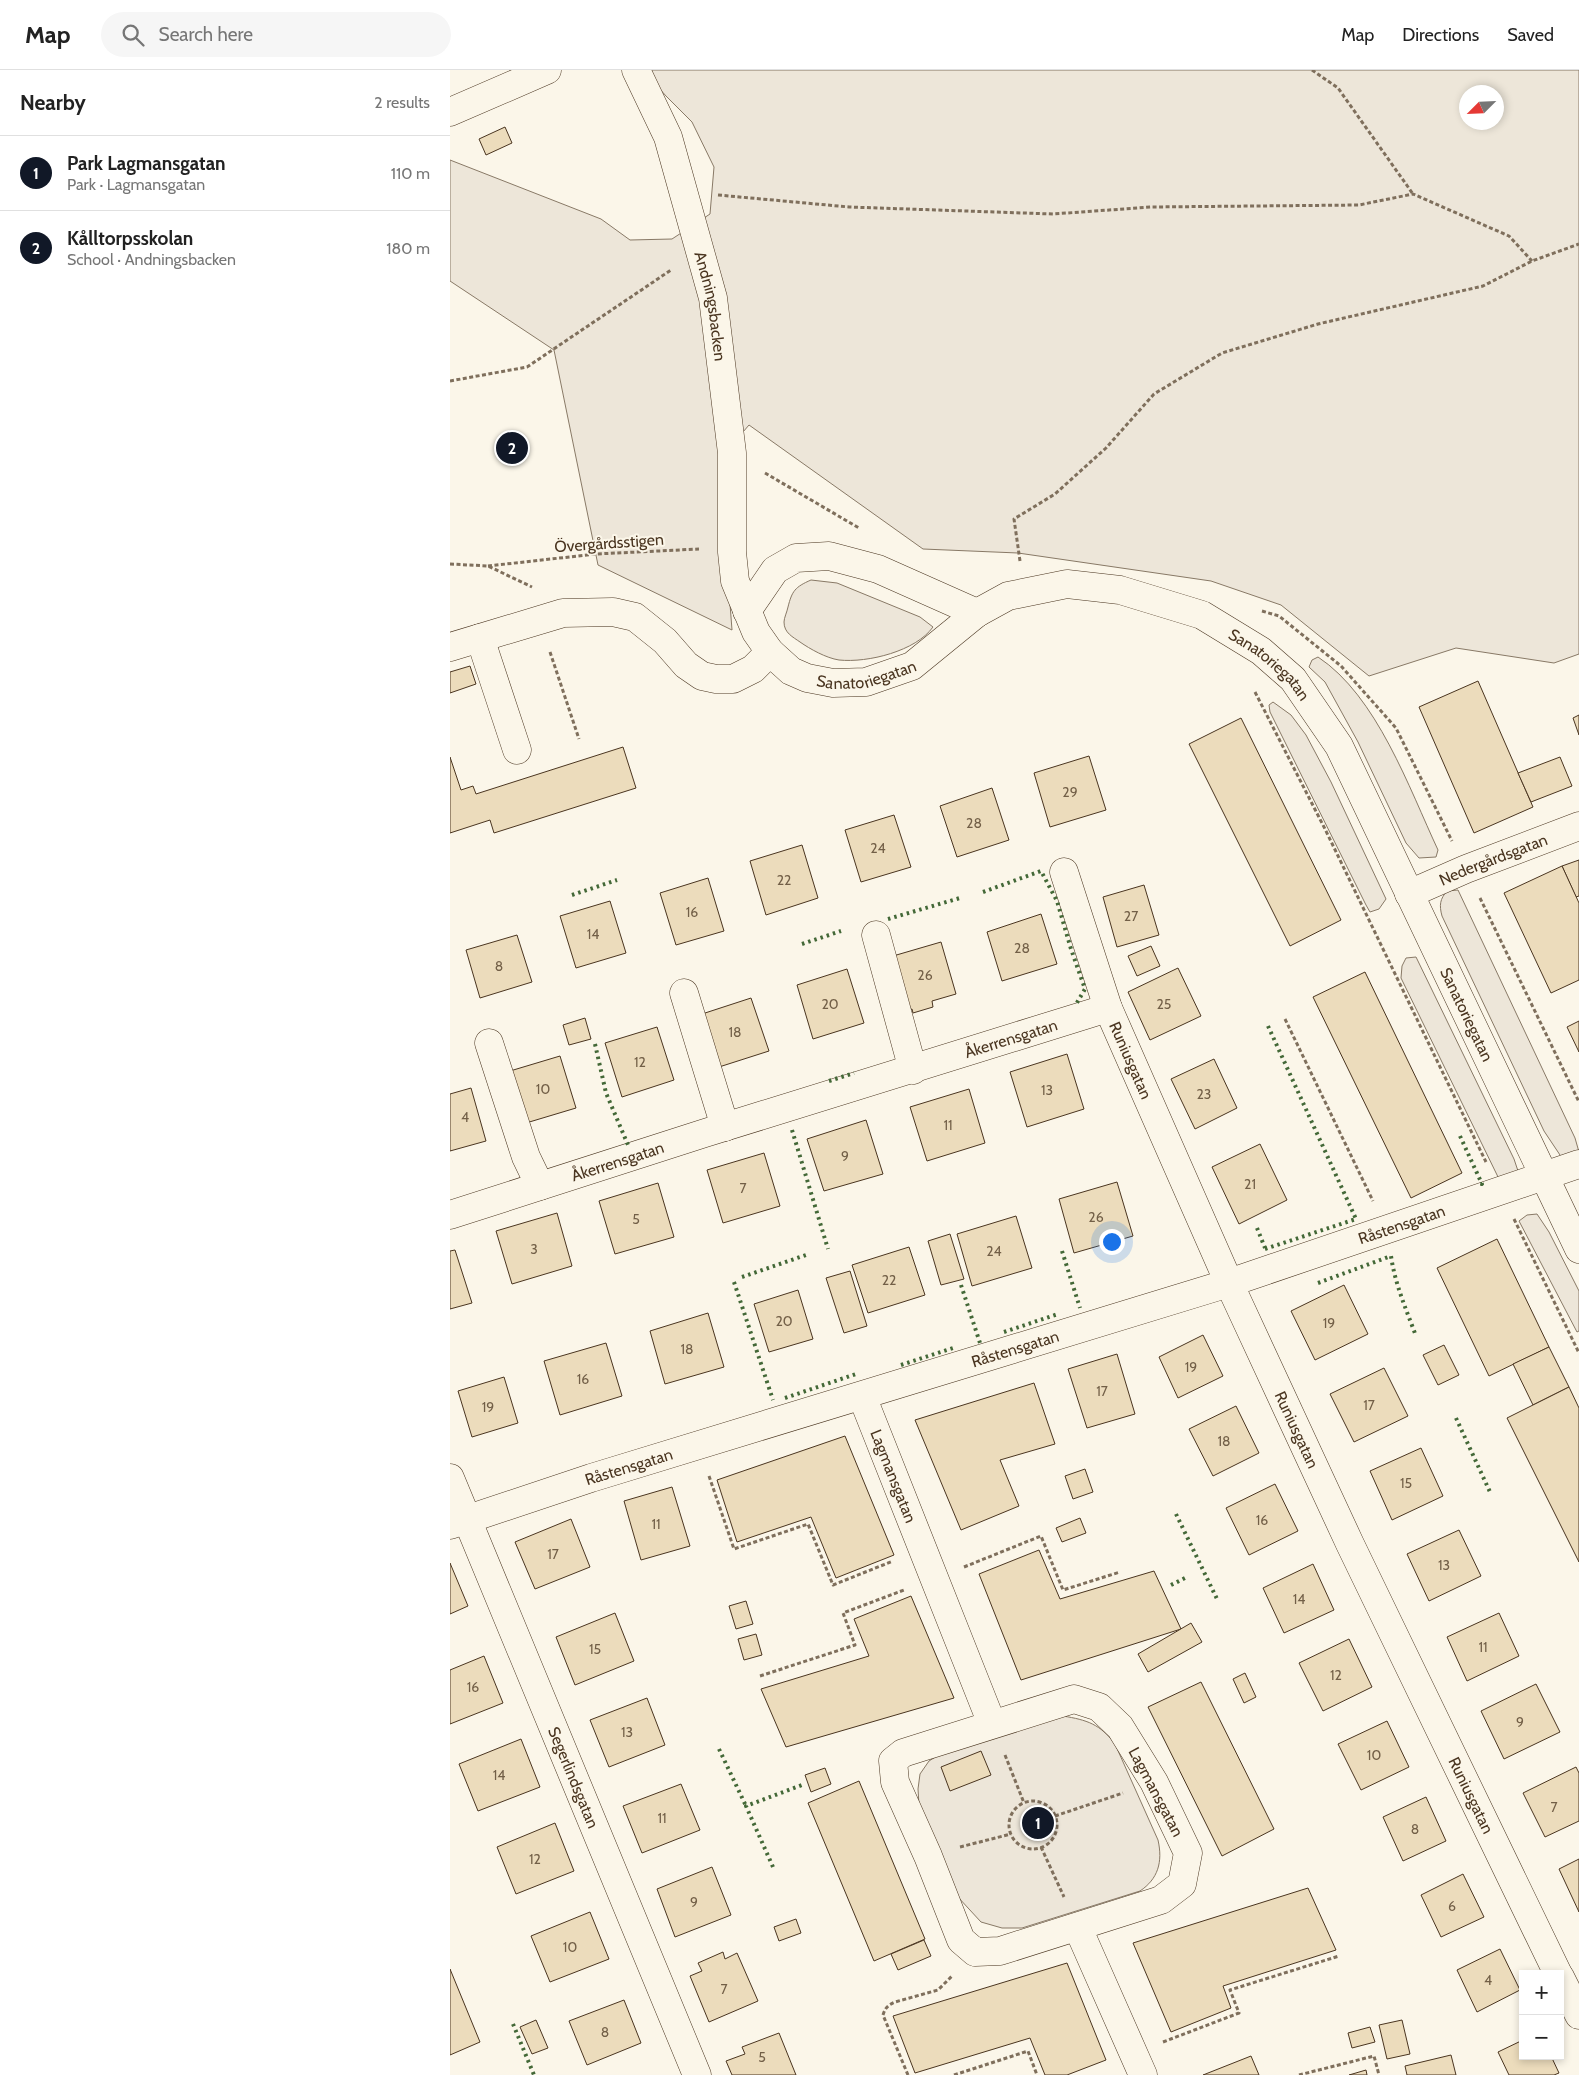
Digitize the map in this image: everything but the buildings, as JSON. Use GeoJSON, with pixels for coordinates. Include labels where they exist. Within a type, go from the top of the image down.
{"type":"FeatureCollection","features":[{"type":"Feature","properties":{"kind":"street"},"geometry":{"type":"LineString","coordinates":[[450,112],[547,70]]}},
{"type":"Feature","properties":{"kind":"street","name":"Andningsbacken"},"geometry":{"type":"LineString","coordinates":[[636,70],[668,137],[685,192],[713,298],[732,453],[732,552]]}},
{"type":"Feature","properties":{"kind":"street","name":"Sanatoriegatan"},"geometry":{"type":"LineString","coordinates":[[732,552],[735,581],[756,632],[770,652],[791,671],[807,678],[833,682],[866,682],[912,666],[977,613],[1008,596],[1067,584],[1120,590],[1202,615],[1261,651],[1294,679],[1339,746],[1542,1175],[1579,1248]]}},
{"type":"Feature","properties":{"kind":"street"},"geometry":{"type":"LineString","coordinates":[[747,611],[775,570],[796,558],[829,556],[878,569],[977,613]]}},
{"type":"Feature","properties":{"kind":"street"},"geometry":{"type":"LineString","coordinates":[[450,647],[551,616],[613,612],[636,617],[665,641],[686,664],[702,676],[716,679],[733,679],[753,668],[770,652]]}},
{"type":"Feature","properties":{"kind":"street"},"geometry":{"type":"LineString","coordinates":[[480,638],[517,750]]}},
{"type":"Feature","properties":{"kind":"street","name":"Nedergårdsgatan"},"geometry":{"type":"LineString","coordinates":[[1409,894],[1466,869],[1579,826]]}},
{"type":"Feature","properties":{"kind":"street","name":"Runiusgatan"},"geometry":{"type":"LineString","coordinates":[[1064,872],[1108,1008],[1229,1282],[1342,1527],[1556,1970]]}},
{"type":"Feature","properties":{"kind":"street"},"geometry":{"type":"LineString","coordinates":[[876,935],[913,1070]]}},
{"type":"Feature","properties":{"kind":"street"},"geometry":{"type":"LineString","coordinates":[[684,993],[725,1127]]}},
{"type":"Feature","properties":{"kind":"street","name":"Åkerrensgatan"},"geometry":{"type":"LineString","coordinates":[[450,1215],[1108,1008]]}},
{"type":"Feature","properties":{"kind":"street"},"geometry":{"type":"LineString","coordinates":[[489,1043],[526,1157],[540,1186]]}},
{"type":"Feature","properties":{"kind":"street","name":"Råstensgatan"},"geometry":{"type":"LineString","coordinates":[[459,1522],[699,1445],[1229,1282],[1579,1164]]}},
{"type":"Feature","properties":{"kind":"street","name":"Lagmansgatan"},"geometry":{"type":"LineString","coordinates":[[862,1396],[992,1724]]}},
{"type":"Feature","properties":{"kind":"street","name":"Segerlindsgatan"},"geometry":{"type":"LineString","coordinates":[[450,1478],[459,1522],[697,2075]]}},
{"type":"Feature","properties":{"kind":"street","name":"Lagmansgatan"},"geometry":{"type":"LineString","coordinates":[[1074,1699],[1099,1707],[1120,1727],[1154,1782],[1188,1853],[1182,1884],[1161,1900],[1078,1928],[1000,1951],[975,1952],[961,1940],[928,1856],[895,1782],[893,1761],[903,1753],[1074,1699]]}},
{"type":"Feature","properties":{"kind":"street"},"geometry":{"type":"LineString","coordinates":[[1078,1928],[1138,2064]]}},
{"type":"Feature","properties":{"kind":"street"},"geometry":{"type":"LineString","coordinates":[[1564,1985],[1579,2015]]}},
{"type":"Feature","properties":{"kind":"path"},"geometry":{"type":"LineString","coordinates":[[1312,70],[1338,88],[1413,194],[1509,236],[1532,261]]}},
{"type":"Feature","properties":{"kind":"path"},"geometry":{"type":"LineString","coordinates":[[685,192],[849,206],[1053,214],[1151,207],[1360,205],[1413,194]]}},
{"type":"Feature","properties":{"kind":"path"},"geometry":{"type":"LineString","coordinates":[[1020,564],[1014,519],[1055,494],[1106,448],[1154,394],[1222,353],[1318,324],[1483,286],[1532,261],[1579,244]]}},
{"type":"Feature","properties":{"kind":"path"},"geometry":{"type":"LineString","coordinates":[[450,381],[527,367],[700,250]]}},
{"type":"Feature","properties":{"kind":"path"},"geometry":{"type":"LineString","coordinates":[[732,453],[860,529]]}},
{"type":"Feature","properties":{"kind":"path","name":"Övergårdsstigen"},"geometry":{"type":"LineString","coordinates":[[450,564],[488,566],[596,554],[710,549],[732,552]]}},
{"type":"Feature","properties":{"kind":"path","name":"Övergårdsstigen"},"geometry":{"type":"LineString","coordinates":[[488,566],[513,577],[552,599],[551,616]]}},
{"type":"Feature","properties":{"kind":"path"},"geometry":{"type":"LineString","coordinates":[[1261,611],[1278,616],[1341,666],[1396,728],[1579,1102]]}},
{"type":"Feature","properties":{"kind":"path"},"geometry":{"type":"LineString","coordinates":[[551,616],[579,739]]}},
{"type":"Feature","properties":{"kind":"path"},"geometry":{"type":"LineString","coordinates":[[1253,688],[1325,829],[1579,1354]]}},
{"type":"Feature","properties":{"kind":"path"},"geometry":{"type":"LineString","coordinates":[[1285,1019],[1386,1229]]}},
{"type":"Feature","properties":{"kind":"path"},"geometry":{"type":"LineString","coordinates":[[699,1445],[734,1549],[808,1524],[833,1585],[924,1550]]}},
{"type":"Feature","properties":{"kind":"path"},"geometry":{"type":"LineString","coordinates":[[992,1724],[1024,1803]]}},
{"type":"Feature","properties":{"kind":"path"},"geometry":{"type":"LineString","coordinates":[[1055,1816],[1154,1782]]}},
{"type":"Feature","properties":{"kind":"path"},"geometry":{"type":"LineString","coordinates":[[1033,1801],[1042,1803],[1050,1808],[1055,1816],[1057,1825],[1055,1835],[1050,1842],[1041,1848],[1023,1847],[1016,1842],[1011,1834],[1009,1825],[1011,1816],[1016,1808],[1024,1803],[1033,1801]]}},
{"type":"Feature","properties":{"kind":"path"},"geometry":{"type":"LineString","coordinates":[[928,1856],[1011,1834]]}},
{"type":"Feature","properties":{"kind":"path"},"geometry":{"type":"LineString","coordinates":[[1041,1848],[1078,1928]]}},
{"type":"Feature","properties":{"kind":"path"},"geometry":{"type":"LineString","coordinates":[[908,2075],[883,2015],[885,2010],[890,2004],[895,2002],[938,1990],[975,1952]]}},
{"type":"Feature","properties":{"kind":"path"},"geometry":{"type":"LineString","coordinates":[[1138,2064],[1238,2013],[1230,1990],[1339,1956]]}},
{"type":"Feature","properties":{"kind":"path"},"geometry":{"type":"LineString","coordinates":[[954,2075],[1028,2051],[1037,2075]]}},
{"type":"Feature","properties":{"kind":"path"},"geometry":{"type":"LineString","coordinates":[[1299,2075],[1374,2056],[1379,2075]]}},
{"type":"Feature","properties":{"kind":"shaded area"},"geometry":{"type":"Polygon","coordinates":[[[643,70],[1579,70],[1579,654],[1554,663],[1456,648],[1369,676],[1281,605],[1211,581],[1018,553],[923,549],[749,425],[719,460],[732,630],[598,565],[554,350],[450,281],[450,160],[601,219],[630,240],[672,239],[710,214],[714,167],[692,122],[643,70]]]}},
{"type":"Feature","properties":{"kind":"shaded area"},"geometry":{"type":"Polygon","coordinates":[[[811,580],[837,583],[920,617],[933,627],[915,643],[890,654],[851,660],[839,660],[829,657],[813,650],[789,634],[784,626],[784,619],[793,593],[798,587],[811,580]]]}},
{"type":"Feature","properties":{"kind":"shaded area"},"geometry":{"type":"Polygon","coordinates":[[[1318,657],[1339,674],[1358,695],[1374,719],[1403,772],[1438,850],[1436,857],[1419,858],[1406,843],[1358,742],[1325,682],[1309,667],[1312,660],[1318,657]]]}},
{"type":"Feature","properties":{"kind":"shaded area"},"geometry":{"type":"Polygon","coordinates":[[[1273,702],[1291,715],[1306,735],[1331,782],[1386,899],[1379,909],[1370,912],[1366,905],[1270,712],[1269,705],[1273,702]]]}},
{"type":"Feature","properties":{"kind":"shaded area"},"geometry":{"type":"Polygon","coordinates":[[[1458,890],[1575,1138],[1579,1152],[1562,1158],[1544,1131],[1442,916],[1440,905],[1443,897],[1447,891],[1458,890]]]}},
{"type":"Feature","properties":{"kind":"shaded area"},"geometry":{"type":"Polygon","coordinates":[[[1416,957],[1514,1159],[1520,1177],[1499,1179],[1401,978],[1402,966],[1406,958],[1416,957]]]}},
{"type":"Feature","properties":{"kind":"shaded area"},"geometry":{"type":"Polygon","coordinates":[[[1537,1214],[1549,1232],[1579,1291],[1579,1331],[1577,1332],[1519,1221],[1527,1215],[1537,1214]]]}},
{"type":"Feature","properties":{"kind":"shaded area"},"geometry":{"type":"Polygon","coordinates":[[[1063,1716],[1079,1719],[1098,1727],[1115,1744],[1158,1840],[1160,1856],[1158,1869],[1151,1881],[1140,1891],[1022,1928],[1002,1928],[981,1922],[957,1896],[919,1805],[918,1789],[920,1774],[929,1761],[945,1751],[1063,1716]]]}},
{"type":"Feature","properties":{"kind":"hedge"},"geometry":{"type":"LineString","coordinates":[[983,892],[1041,871],[1057,901],[1085,989],[1075,1006]]}},
{"type":"Feature","properties":{"kind":"hedge"},"geometry":{"type":"LineString","coordinates":[[572,895],[617,880]]}},
{"type":"Feature","properties":{"kind":"hedge"},"geometry":{"type":"LineString","coordinates":[[888,919],[960,898]]}},
{"type":"Feature","properties":{"kind":"hedge"},"geometry":{"type":"LineString","coordinates":[[802,944],[841,931]]}},
{"type":"Feature","properties":{"kind":"hedge"},"geometry":{"type":"LineString","coordinates":[[1265,1249],[1356,1219],[1268,1026]]}},
{"type":"Feature","properties":{"kind":"hedge"},"geometry":{"type":"LineString","coordinates":[[595,1044],[606,1093],[628,1145]]}},
{"type":"Feature","properties":{"kind":"hedge"},"geometry":{"type":"LineString","coordinates":[[829,1081],[854,1073]]}},
{"type":"Feature","properties":{"kind":"hedge"},"geometry":{"type":"LineString","coordinates":[[792,1130],[828,1249]]}},
{"type":"Feature","properties":{"kind":"hedge"},"geometry":{"type":"LineString","coordinates":[[1460,1136],[1482,1184],[1480,1184]]}},
{"type":"Feature","properties":{"kind":"hedge"},"geometry":{"type":"LineString","coordinates":[[1257,1228],[1265,1248]]}},
{"type":"Feature","properties":{"kind":"hedge"},"geometry":{"type":"LineString","coordinates":[[1062,1251],[1080,1308]]}},
{"type":"Feature","properties":{"kind":"hedge"},"geometry":{"type":"LineString","coordinates":[[742,1277],[806,1255]]}},
{"type":"Feature","properties":{"kind":"hedge"},"geometry":{"type":"LineString","coordinates":[[1318,1283],[1391,1256],[1398,1286],[1416,1336]]}},
{"type":"Feature","properties":{"kind":"hedge"},"geometry":{"type":"LineString","coordinates":[[734,1282],[773,1400]]}},
{"type":"Feature","properties":{"kind":"hedge"},"geometry":{"type":"LineString","coordinates":[[961,1285],[980,1343]]}},
{"type":"Feature","properties":{"kind":"hedge"},"geometry":{"type":"LineString","coordinates":[[1004,1332],[1058,1314]]}},
{"type":"Feature","properties":{"kind":"hedge"},"geometry":{"type":"LineString","coordinates":[[901,1365],[956,1347]]}},
{"type":"Feature","properties":{"kind":"hedge"},"geometry":{"type":"LineString","coordinates":[[785,1398],[856,1374]]}},
{"type":"Feature","properties":{"kind":"hedge"},"geometry":{"type":"LineString","coordinates":[[1456,1418],[1490,1492]]}},
{"type":"Feature","properties":{"kind":"hedge"},"geometry":{"type":"LineString","coordinates":[[1176,1514],[1217,1599]]}},
{"type":"Feature","properties":{"kind":"hedge"},"geometry":{"type":"LineString","coordinates":[[1171,1585],[1187,1577]]}},
{"type":"Feature","properties":{"kind":"hedge"},"geometry":{"type":"LineString","coordinates":[[719,1749],[746,1806]]}},
{"type":"Feature","properties":{"kind":"hedge"},"geometry":{"type":"LineString","coordinates":[[773,1867],[746,1806],[802,1785]]}},
{"type":"Feature","properties":{"kind":"hedge"},"geometry":{"type":"LineString","coordinates":[[513,2024],[534,2075]]}},
{"type":"Feature","properties":{"kind":"place","name":"Kålltorpsskolan"},"geometry":{"type":"Point","coordinates":[512,448]}},
{"type":"Feature","properties":{"kind":"place","name":"Park Lagmansgatan"},"geometry":{"type":"Point","coordinates":[1038,1823]}}]}
